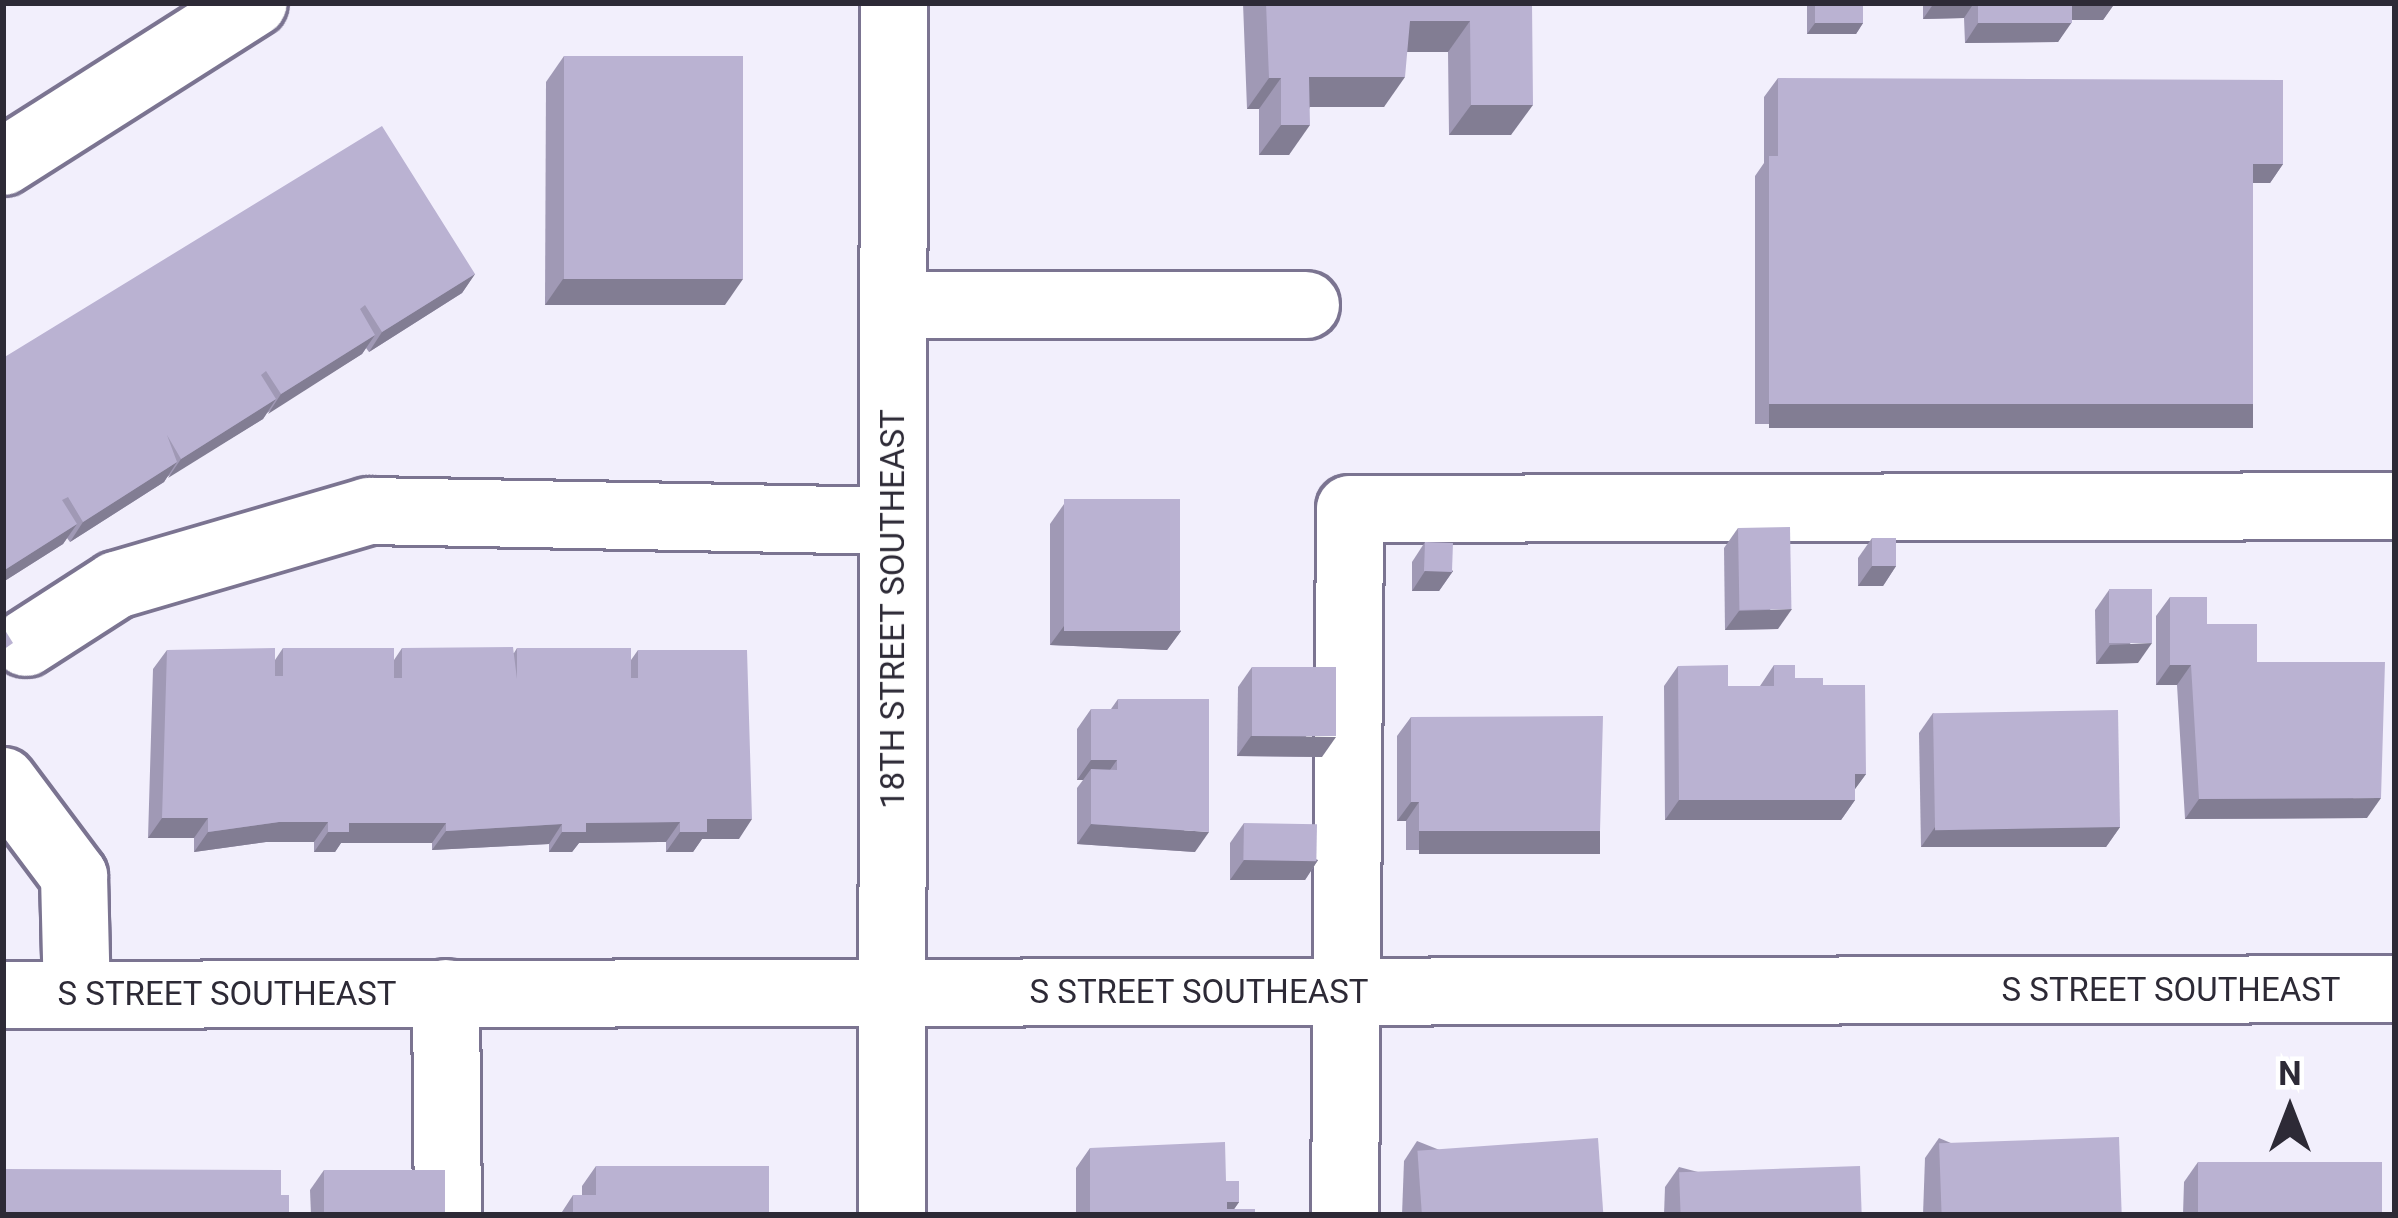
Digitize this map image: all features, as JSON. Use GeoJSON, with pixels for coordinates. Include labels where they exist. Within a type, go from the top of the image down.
{"type":"FeatureCollection","features":[{"type":"Feature","properties":{"kind":"street"},"geometry":{"type":"LineString","coordinates":[[3,162],[254,3]]}},
{"type":"Feature","properties":{"kind":"street","name":"18TH STREET SOUTHEAST"},"geometry":{"type":"LineString","coordinates":[[892,1215],[895,3]]}},
{"type":"Feature","properties":{"kind":"street"},"geometry":{"type":"LineString","coordinates":[[894,305],[1306,305]]}},
{"type":"Feature","properties":{"kind":"street"},"geometry":{"type":"LineString","coordinates":[[1345,1215],[1342,992],[1350,509],[2395,506]]}},
{"type":"Feature","properties":{"kind":"street"},"geometry":{"type":"LineString","coordinates":[[26,643],[116,585],[368,511],[893,521]]}},
{"type":"Feature","properties":{"kind":"street"},"geometry":{"type":"LineString","coordinates":[[3,781],[74,876],[76,995]]}},
{"type":"Feature","properties":{"kind":"street","name":"S STREET SOUTHEAST"},"geometry":{"type":"LineString","coordinates":[[3,995],[2395,989]]}},
{"type":"Feature","properties":{"kind":"street"},"geometry":{"type":"LineString","coordinates":[[446,994],[448,1215]]}},
{"type":"Feature","properties":{"kind":"building"},"geometry":{"type":"Polygon","coordinates":[[[1266,3],[1532,3],[1533,105],[1471,105],[1470,21],[1410,21],[1405,77],[1309,77],[1310,125],[1281,125],[1281,78],[1269,78],[1266,3]]]}},
{"type":"Feature","properties":{"kind":"building"},"geometry":{"type":"Polygon","coordinates":[[[1815,3],[1863,3],[1863,23],[1815,23],[1815,3]]]}},
{"type":"Feature","properties":{"kind":"building"},"geometry":{"type":"Polygon","coordinates":[[[1978,3],[2072,3],[2072,23],[1978,23],[1978,3]]]}},
{"type":"Feature","properties":{"kind":"building"},"geometry":{"type":"Polygon","coordinates":[[[564,56],[743,56],[743,279],[564,279],[564,56]]]}},
{"type":"Feature","properties":{"kind":"building"},"geometry":{"type":"Polygon","coordinates":[[[1778,78],[2283,80],[2283,164],[2253,164],[2253,404],[1769,404],[1769,156],[1778,156],[1778,78]]]}},
{"type":"Feature","properties":{"kind":"building"},"geometry":{"type":"Polygon","coordinates":[[[382,126],[475,274],[382,332],[365,305],[360,309],[375,335],[281,394],[266,371],[261,375],[276,399],[181,459],[167,435],[177,462],[83,522],[68,497],[62,500],[77,524],[3,571],[3,358],[382,126]]]}},
{"type":"Feature","properties":{"kind":"building"},"geometry":{"type":"Polygon","coordinates":[[[1064,499],[1180,499],[1180,631],[1064,631],[1064,499]]]}},
{"type":"Feature","properties":{"kind":"building"},"geometry":{"type":"Polygon","coordinates":[[[1790,527],[1791,609],[1739,610],[1738,528],[1790,527]]]}},
{"type":"Feature","properties":{"kind":"building"},"geometry":{"type":"Polygon","coordinates":[[[1872,538],[1896,538],[1896,566],[1872,566],[1872,538]]]}},
{"type":"Feature","properties":{"kind":"building"},"geometry":{"type":"Polygon","coordinates":[[[1425,542],[1453,543],[1452,572],[1424,571],[1425,542]]]}},
{"type":"Feature","properties":{"kind":"building"},"geometry":{"type":"Polygon","coordinates":[[[2109,589],[2152,589],[2152,643],[2109,643],[2109,589]]]}},
{"type":"Feature","properties":{"kind":"building"},"geometry":{"type":"Polygon","coordinates":[[[2170,597],[2207,597],[2207,624],[2257,624],[2257,662],[2385,662],[2381,798],[2199,799],[2191,665],[2170,665],[2170,597]]]}},
{"type":"Feature","properties":{"kind":"building"},"geometry":{"type":"Polygon","coordinates":[[[3,627],[13,643],[3,650],[3,627]]]}},
{"type":"Feature","properties":{"kind":"building"},"geometry":{"type":"Polygon","coordinates":[[[513,647],[517,679],[517,648],[631,648],[631,678],[638,678],[638,650],[747,650],[752,819],[707,819],[707,832],[680,832],[680,822],[586,823],[586,832],[562,832],[562,824],[446,831],[446,823],[349,823],[349,832],[328,832],[328,822],[279,822],[208,832],[208,818],[162,818],[167,650],[275,648],[275,676],[283,676],[283,648],[394,648],[394,678],[402,678],[402,648],[513,647]]]}},
{"type":"Feature","properties":{"kind":"building"},"geometry":{"type":"Polygon","coordinates":[[[1728,665],[1728,686],[1774,686],[1774,665],[1795,665],[1795,678],[1823,678],[1823,685],[1865,685],[1866,774],[1855,774],[1855,800],[1679,800],[1678,666],[1728,665]]]}},
{"type":"Feature","properties":{"kind":"building"},"geometry":{"type":"Polygon","coordinates":[[[1252,667],[1336,667],[1336,736],[1252,736],[1252,667]]]}},
{"type":"Feature","properties":{"kind":"building"},"geometry":{"type":"Polygon","coordinates":[[[1118,699],[1209,699],[1209,832],[1091,824],[1091,769],[1117,770],[1117,760],[1091,760],[1091,709],[1118,709],[1118,699]]]}},
{"type":"Feature","properties":{"kind":"building"},"geometry":{"type":"Polygon","coordinates":[[[2118,710],[2120,827],[1935,830],[1933,713],[2118,710]]]}},
{"type":"Feature","properties":{"kind":"building"},"geometry":{"type":"Polygon","coordinates":[[[1603,716],[1600,831],[1419,831],[1419,802],[1411,802],[1411,717],[1603,716]]]}},
{"type":"Feature","properties":{"kind":"building"},"geometry":{"type":"Polygon","coordinates":[[[1244,823],[1317,824],[1316,861],[1243,860],[1244,823]]]}},
{"type":"Feature","properties":{"kind":"building"},"geometry":{"type":"Polygon","coordinates":[[[2119,1137],[2122,1215],[1942,1215],[1939,1143],[2119,1137]]]}},
{"type":"Feature","properties":{"kind":"building"},"geometry":{"type":"Polygon","coordinates":[[[1598,1138],[1603,1215],[1422,1215],[1417,1151],[1598,1138]]]}},
{"type":"Feature","properties":{"kind":"building"},"geometry":{"type":"Polygon","coordinates":[[[1225,1142],[1226,1181],[1239,1181],[1239,1202],[1227,1202],[1227,1209],[1255,1209],[1255,1215],[1090,1215],[1090,1148],[1225,1142]]]}},
{"type":"Feature","properties":{"kind":"building"},"geometry":{"type":"Polygon","coordinates":[[[2198,1162],[2382,1162],[2382,1215],[2198,1215],[2198,1162]]]}},
{"type":"Feature","properties":{"kind":"building"},"geometry":{"type":"Polygon","coordinates":[[[596,1166],[769,1166],[769,1215],[573,1215],[573,1195],[596,1195],[596,1166]]]}},
{"type":"Feature","properties":{"kind":"building"},"geometry":{"type":"Polygon","coordinates":[[[1860,1166],[1862,1215],[1681,1215],[1679,1172],[1860,1166]]]}},
{"type":"Feature","properties":{"kind":"building"},"geometry":{"type":"Polygon","coordinates":[[[3,1169],[281,1170],[281,1195],[289,1195],[289,1215],[3,1215],[3,1169]]]}},
{"type":"Feature","properties":{"kind":"building"},"geometry":{"type":"Polygon","coordinates":[[[324,1170],[445,1170],[445,1215],[324,1215],[324,1170]]]}}]}
